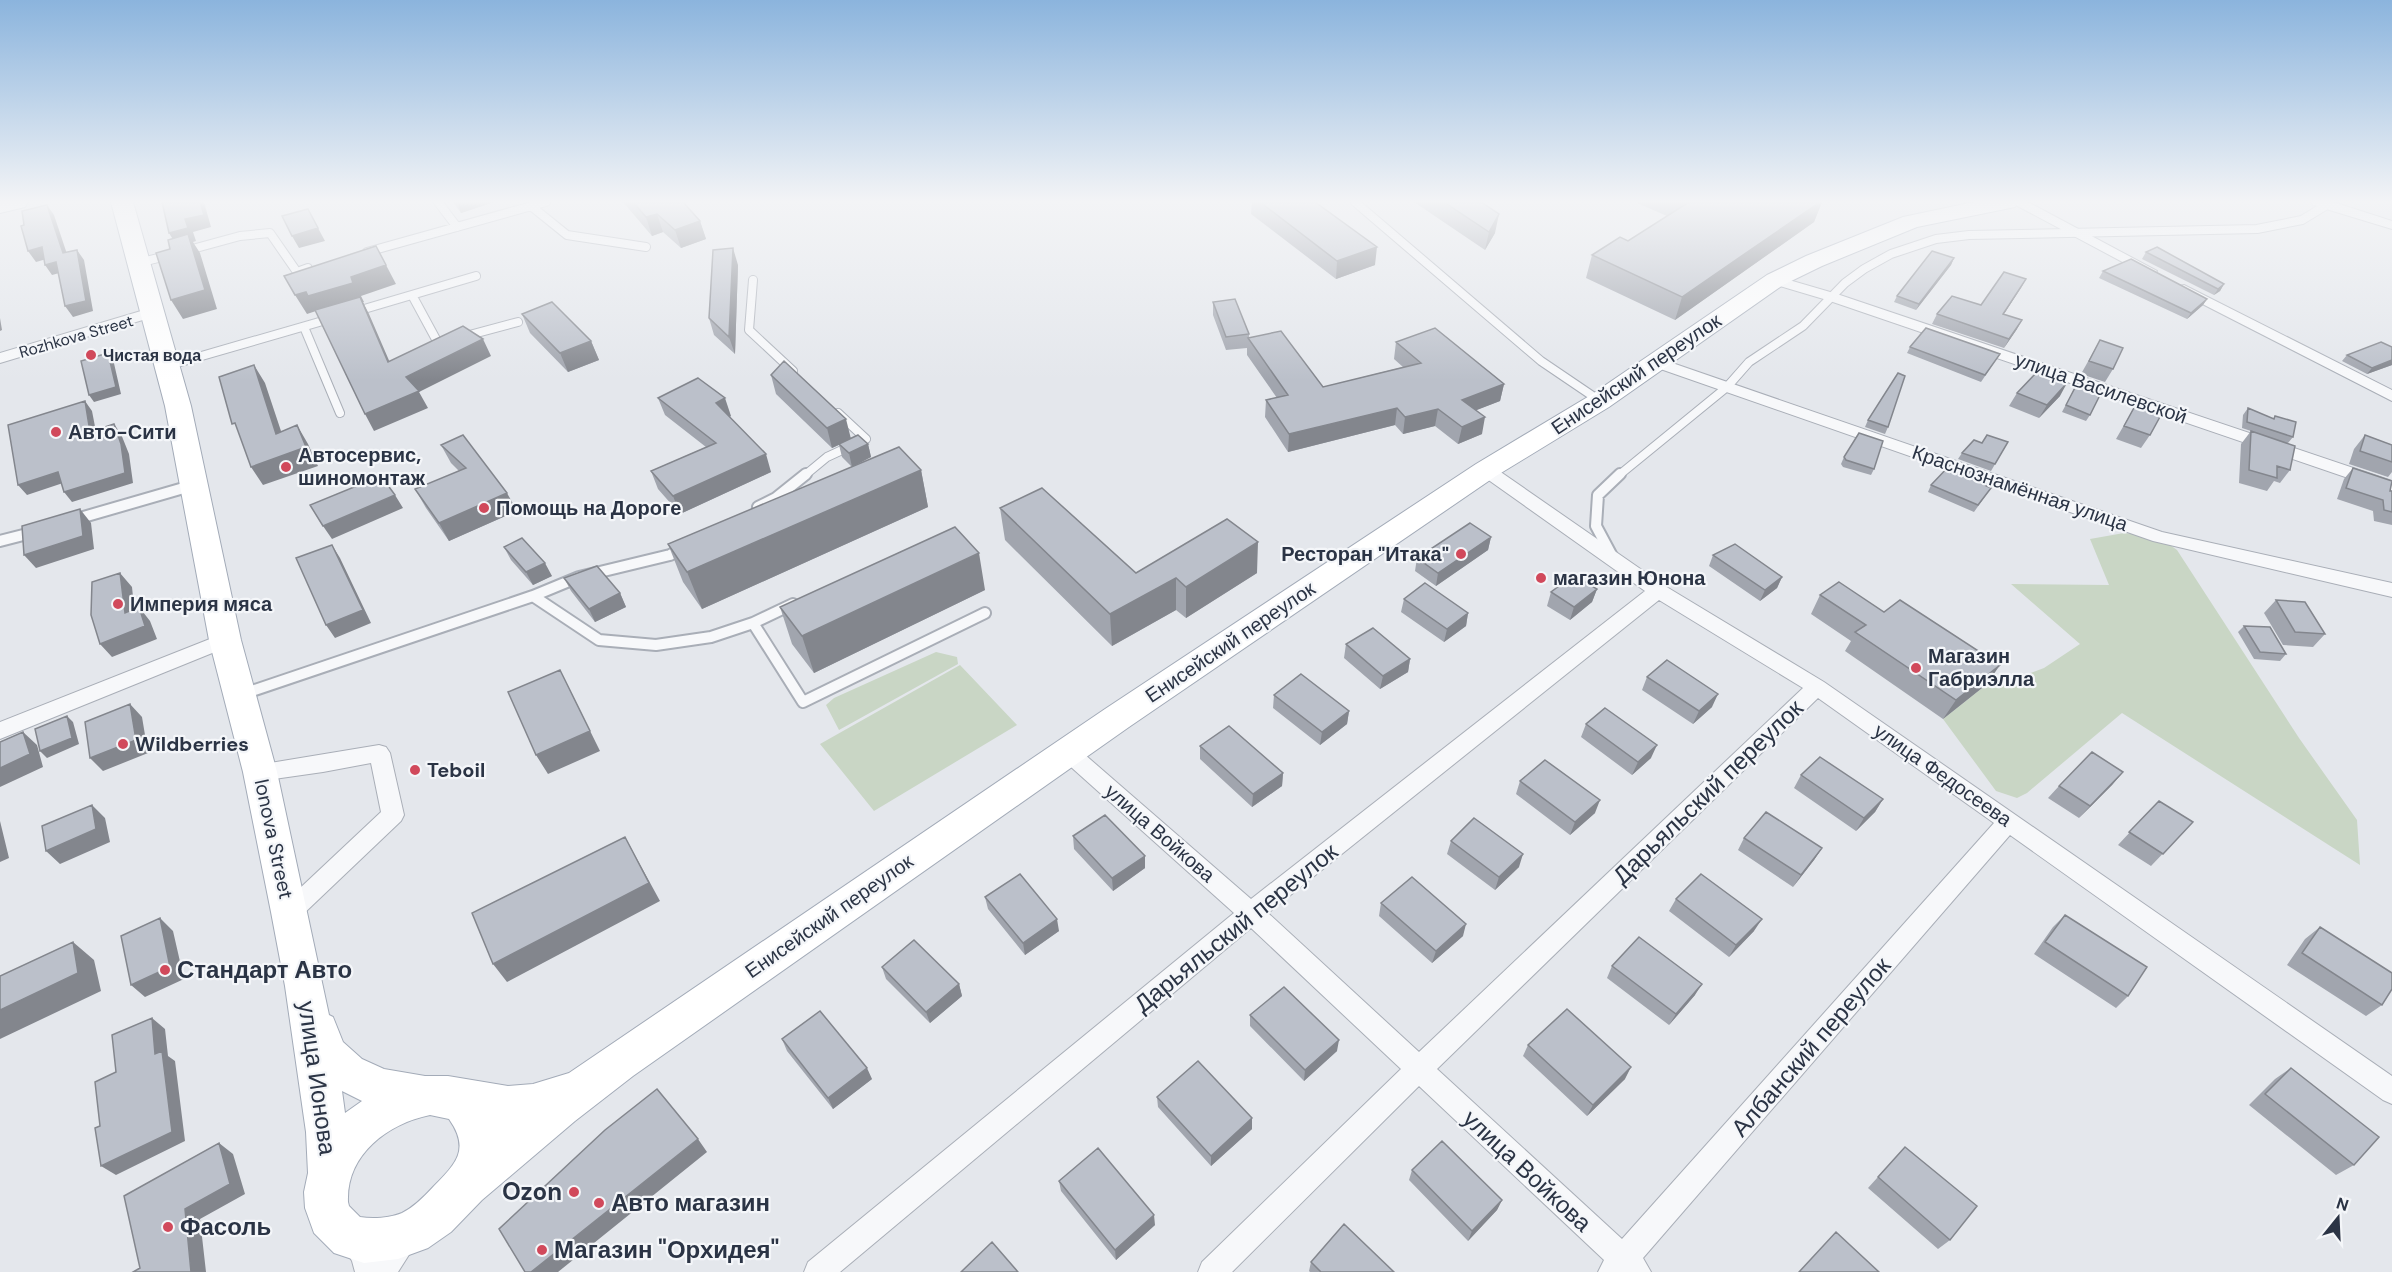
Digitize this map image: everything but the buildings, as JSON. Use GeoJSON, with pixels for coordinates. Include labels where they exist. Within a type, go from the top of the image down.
{"type":"FeatureCollection","features":[{"type":"Feature","properties":{"kind":"main road","name":"Енисейский переулок"},"geometry":{"type":"LineString","coordinates":[[577,1090],[1486,470],[1600,401],[1775,280],[1813,261]]}},
{"type":"Feature","properties":{"kind":"main road","name":"Ionova Street"},"geometry":{"type":"LineString","coordinates":[[138,263],[178,406],[225,640],[260,772],[305,986]]}},
{"type":"Feature","properties":{"kind":"main road"},"geometry":{"type":"LineString","coordinates":[[305,986],[327,1054],[347,1073],[381,1089],[507,1107],[533,1104],[577,1090]]}},
{"type":"Feature","properties":{"kind":"main road","name":"улица Ионова"},"geometry":{"type":"LineString","coordinates":[[305,986],[327,1132],[329,1171]]}},
{"type":"Feature","properties":{"kind":"main road"},"geometry":{"type":"LineString","coordinates":[[465,1188],[479,1160],[481,1133],[472,1112],[440,1097],[398,1102],[369,1119],[345,1143],[329,1171],[325,1198],[332,1222],[360,1255],[379,1240],[411,1232],[441,1214],[465,1188],[577,1090]]}},
{"type":"Feature","properties":{"kind":"street"},"geometry":{"type":"LineString","coordinates":[[2131,261],[2392,396]]}},
{"type":"Feature","properties":{"kind":"street","name":"улица Василевской"},"geometry":{"type":"LineString","coordinates":[[1775,280],[1832,297],[2392,487]]}},
{"type":"Feature","properties":{"kind":"street","name":"Rozhkova Street"},"geometry":{"type":"LineString","coordinates":[[0,358],[151,314]]}},
{"type":"Feature","properties":{"kind":"street","name":"Краснознамённая улица"},"geometry":{"type":"LineString","coordinates":[[1655,362],[2159,537],[2392,590]]}},
{"type":"Feature","properties":{"kind":"street","name":"улица Федосеева"},"geometry":{"type":"LineString","coordinates":[[1486,470],[1658,591],[1817,687],[2392,1091]]}},
{"type":"Feature","properties":{"kind":"street","name":"Дарьяльский переулок"},"geometry":{"type":"LineString","coordinates":[[818,1272],[1251,913],[1658,591]]}},
{"type":"Feature","properties":{"kind":"street"},"geometry":{"type":"LineString","coordinates":[[0,731],[225,640]]}},
{"type":"Feature","properties":{"kind":"street","name":"Дарьяльский переулок"},"geometry":{"type":"LineString","coordinates":[[1212,1272],[1817,687]]}},
{"type":"Feature","properties":{"kind":"street"},"geometry":{"type":"LineString","coordinates":[[260,772],[323,764],[379,753],[393,815],[290,912]]}},
{"type":"Feature","properties":{"kind":"street","name":"улица Войкова"},"geometry":{"type":"LineString","coordinates":[[1069,753],[1251,913],[1419,1070],[1624,1268]]}},
{"type":"Feature","properties":{"kind":"street","name":"Албанский переулок"},"geometry":{"type":"LineString","coordinates":[[1624,1268],[2009,821]]}},
{"type":"Feature","properties":{"kind":"street"},"geometry":{"type":"LineString","coordinates":[[384,1272],[396,1248],[411,1232]]}},
{"type":"Feature","properties":{"kind":"lane"},"geometry":{"type":"LineString","coordinates":[[138,263],[144,261]]}},
{"type":"Feature","properties":{"kind":"lane"},"geometry":{"type":"LineString","coordinates":[[290,261],[297,272],[320,265]]}},
{"type":"Feature","properties":{"kind":"lane"},"geometry":{"type":"LineString","coordinates":[[1424,261],[1541,361],[1600,401]]}},
{"type":"Feature","properties":{"kind":"lane"},"geometry":{"type":"LineString","coordinates":[[1614,560],[1596,526],[1598,495],[1619,475],[1727,387],[1749,362],[1803,326],[1858,273],[1878,261]]}},
{"type":"Feature","properties":{"kind":"lane"},"geometry":{"type":"LineString","coordinates":[[166,366],[476,276]]}},
{"type":"Feature","properties":{"kind":"lane"},"geometry":{"type":"LineString","coordinates":[[753,280],[749,330],[798,376]]}},
{"type":"Feature","properties":{"kind":"lane"},"geometry":{"type":"LineString","coordinates":[[412,296],[438,343],[518,322]]}},
{"type":"Feature","properties":{"kind":"lane"},"geometry":{"type":"LineString","coordinates":[[304,327],[340,413]]}},
{"type":"Feature","properties":{"kind":"lane"},"geometry":{"type":"LineString","coordinates":[[747,513],[776,498],[827,457],[866,439],[831,407]]}},
{"type":"Feature","properties":{"kind":"lane"},"geometry":{"type":"LineString","coordinates":[[60,524],[194,485]]}},
{"type":"Feature","properties":{"kind":"lane"},"geometry":{"type":"LineString","coordinates":[[0,541],[49,528]]}},
{"type":"Feature","properties":{"kind":"lane"},"geometry":{"type":"LineString","coordinates":[[240,696],[533,596],[579,577],[670,555],[689,545]]}},
{"type":"Feature","properties":{"kind":"lane"},"geometry":{"type":"LineString","coordinates":[[533,596],[599,640],[656,645],[711,637],[753,623],[805,599]]}},
{"type":"Feature","properties":{"kind":"lane"},"geometry":{"type":"LineString","coordinates":[[753,623],[803,702],[985,614]]}},
{"type":"Feature","properties":{"kind":"green space"},"geometry":{"type":"Polygon","coordinates":[[[2124,533],[2159,537],[2177,550],[2299,738],[2357,820],[2360,865],[2122,713],[2027,793],[2017,798],[1996,791],[1943,719],[1987,684],[2003,683],[2044,668],[2080,644],[2011,584],[2109,585],[2090,539],[2124,533]]]}},
{"type":"Feature","properties":{"kind":"green space"},"geometry":{"type":"Polygon","coordinates":[[[936,652],[957,657],[958,664],[839,730],[826,705],[834,698],[936,652]]]}},
{"type":"Feature","properties":{"kind":"green space"},"geometry":{"type":"Polygon","coordinates":[[[960,665],[1017,725],[874,811],[820,744],[960,665]]]}},
{"type":"Feature","properties":{"kind":"place","name":"Чистая вода"},"geometry":{"type":"Point","coordinates":[91,355]}},
{"type":"Feature","properties":{"kind":"place","name":"Авто-Сити"},"geometry":{"type":"Point","coordinates":[56,432]}},
{"type":"Feature","properties":{"kind":"place","name":"Автосервис, шиномонтаж"},"geometry":{"type":"Point","coordinates":[286,467]}},
{"type":"Feature","properties":{"kind":"place","name":"Помощь на Дороге"},"geometry":{"type":"Point","coordinates":[484,508]}},
{"type":"Feature","properties":{"kind":"place","name":"Ресторан \"Итака\""},"geometry":{"type":"Point","coordinates":[1461,554]}},
{"type":"Feature","properties":{"kind":"place","name":"магазин Юнона"},"geometry":{"type":"Point","coordinates":[1541,578]}},
{"type":"Feature","properties":{"kind":"place","name":"Империя мяса"},"geometry":{"type":"Point","coordinates":[118,604]}},
{"type":"Feature","properties":{"kind":"place","name":"Магазин Габриэлла"},"geometry":{"type":"Point","coordinates":[1916,668]}},
{"type":"Feature","properties":{"kind":"place","name":"Wildberries"},"geometry":{"type":"Point","coordinates":[123,744]}},
{"type":"Feature","properties":{"kind":"place","name":"Teboil"},"geometry":{"type":"Point","coordinates":[415,770]}},
{"type":"Feature","properties":{"kind":"place","name":"Стандарт Авто"},"geometry":{"type":"Point","coordinates":[165,970]}},
{"type":"Feature","properties":{"kind":"place","name":"Ozon"},"geometry":{"type":"Point","coordinates":[574,1192]}},
{"type":"Feature","properties":{"kind":"place","name":"Авто магазин"},"geometry":{"type":"Point","coordinates":[599,1203]}},
{"type":"Feature","properties":{"kind":"place","name":"Фасоль"},"geometry":{"type":"Point","coordinates":[168,1227]}},
{"type":"Feature","properties":{"kind":"place","name":"Магазин \"Орхидея\""},"geometry":{"type":"Point","coordinates":[542,1250]}}]}
